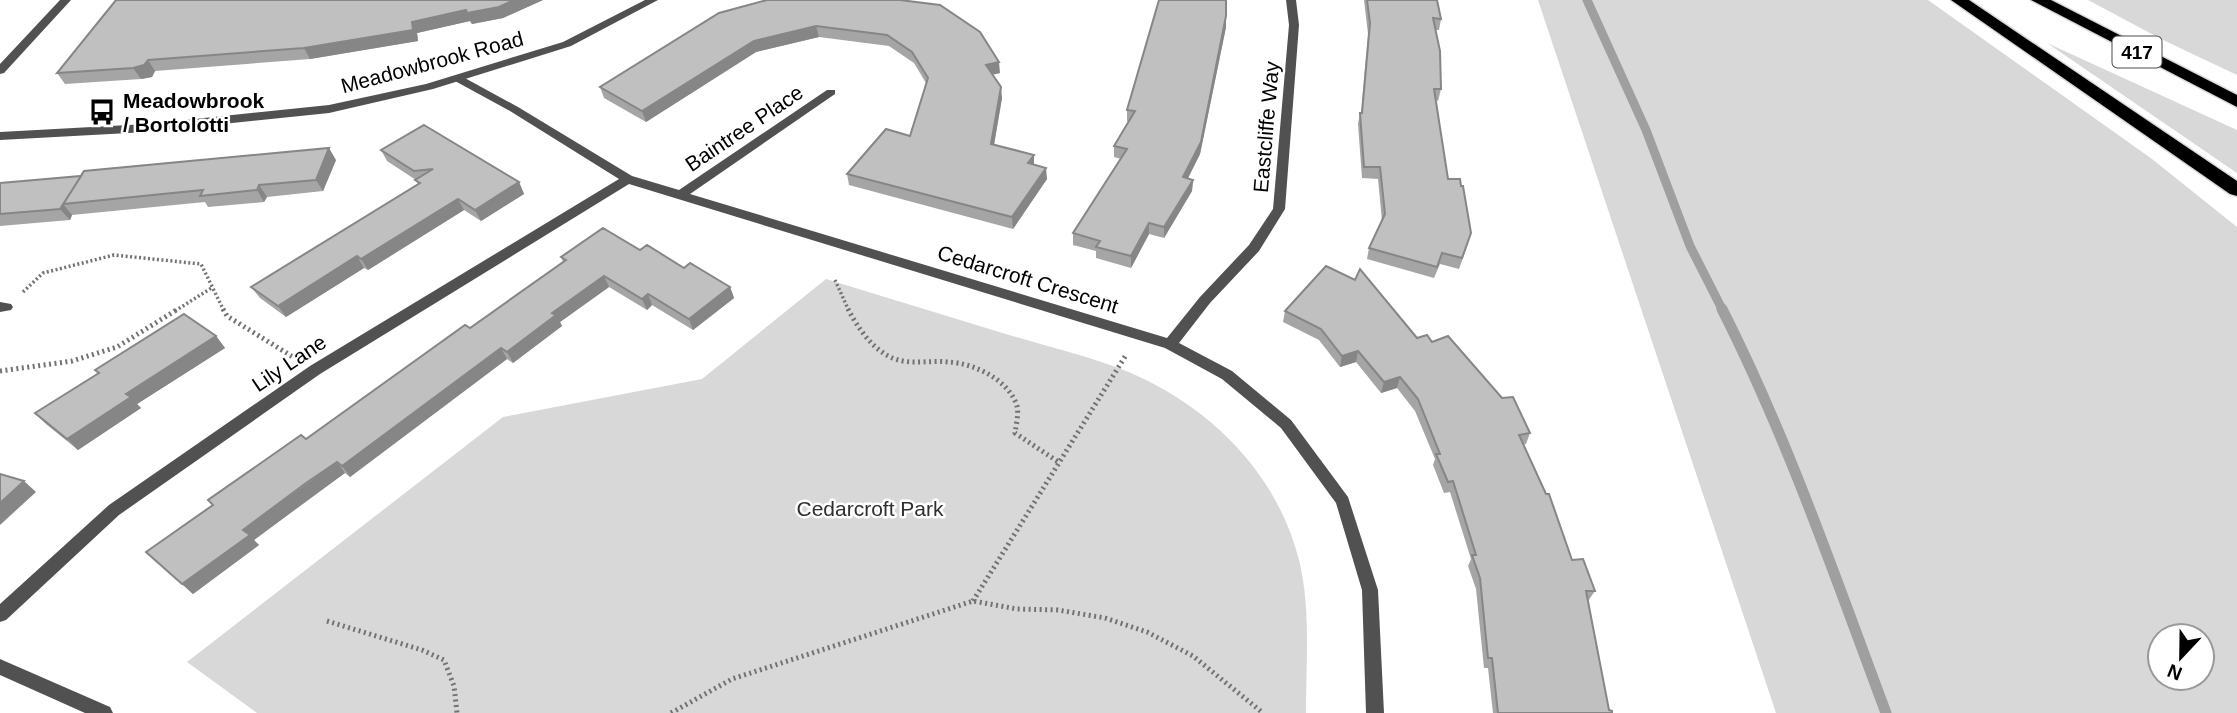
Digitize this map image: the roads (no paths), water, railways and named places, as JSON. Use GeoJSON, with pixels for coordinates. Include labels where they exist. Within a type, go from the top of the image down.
{"type":"FeatureCollection","features":[{"type":"Feature","properties":{"kind":"highway"},"geometry":{"type":"LineString","coordinates":[[1959,0],[2237,190]]}},
{"type":"Feature","properties":{"kind":"highway","name":"417"},"geometry":{"type":"LineString","coordinates":[[2039,0],[2237,102]]}},
{"type":"Feature","properties":{"kind":"street"},"geometry":{"type":"LineString","coordinates":[[0,71],[66,0]]}},
{"type":"Feature","properties":{"kind":"street","name":"Meadowbrook Road"},"geometry":{"type":"LineString","coordinates":[[0,136],[147,128],[328,109],[459,79],[567,44],[653,0]]}},
{"type":"Feature","properties":{"kind":"street","name":"Eastcliffe Way"},"geometry":{"type":"LineString","coordinates":[[1170,344],[1205,300],[1254,248],[1279,209],[1294,25],[1291,0]]}},
{"type":"Feature","properties":{"kind":"street","name":"Cedarcroft Crescent"},"geometry":{"type":"LineString","coordinates":[[459,79],[514,109],[628,180],[1170,344],[1227,374],[1286,424],[1343,500],[1370,590],[1375,713]]}},
{"type":"Feature","properties":{"kind":"street","name":"Baintree Place"},"geometry":{"type":"LineString","coordinates":[[680,195],[831,92]]}},
{"type":"Feature","properties":{"kind":"street","name":"Lily Lane"},"geometry":{"type":"LineString","coordinates":[[0,615],[114,510],[315,370],[628,180]]}},
{"type":"Feature","properties":{"kind":"street"},"geometry":{"type":"LineString","coordinates":[[0,667],[104,713]]}},
{"type":"Feature","properties":{"kind":"waterway"},"geometry":{"type":"LineString","coordinates":[[1587,0],[1646,130],[1690,246],[1722,310]]}},
{"type":"Feature","properties":{"kind":"waterway"},"geometry":{"type":"LineString","coordinates":[[1722,310],[1789,458],[1886,713]]}},
{"type":"Feature","properties":{"kind":"place","name":"Meadowbrook / Bortolotti"},"geometry":{"type":"Point","coordinates":[102,112]}},
{"type":"Feature","properties":{"kind":"park label","name":"Cedarcroft Park"},"geometry":{"type":"Point","coordinates":[870,508]}}]}
